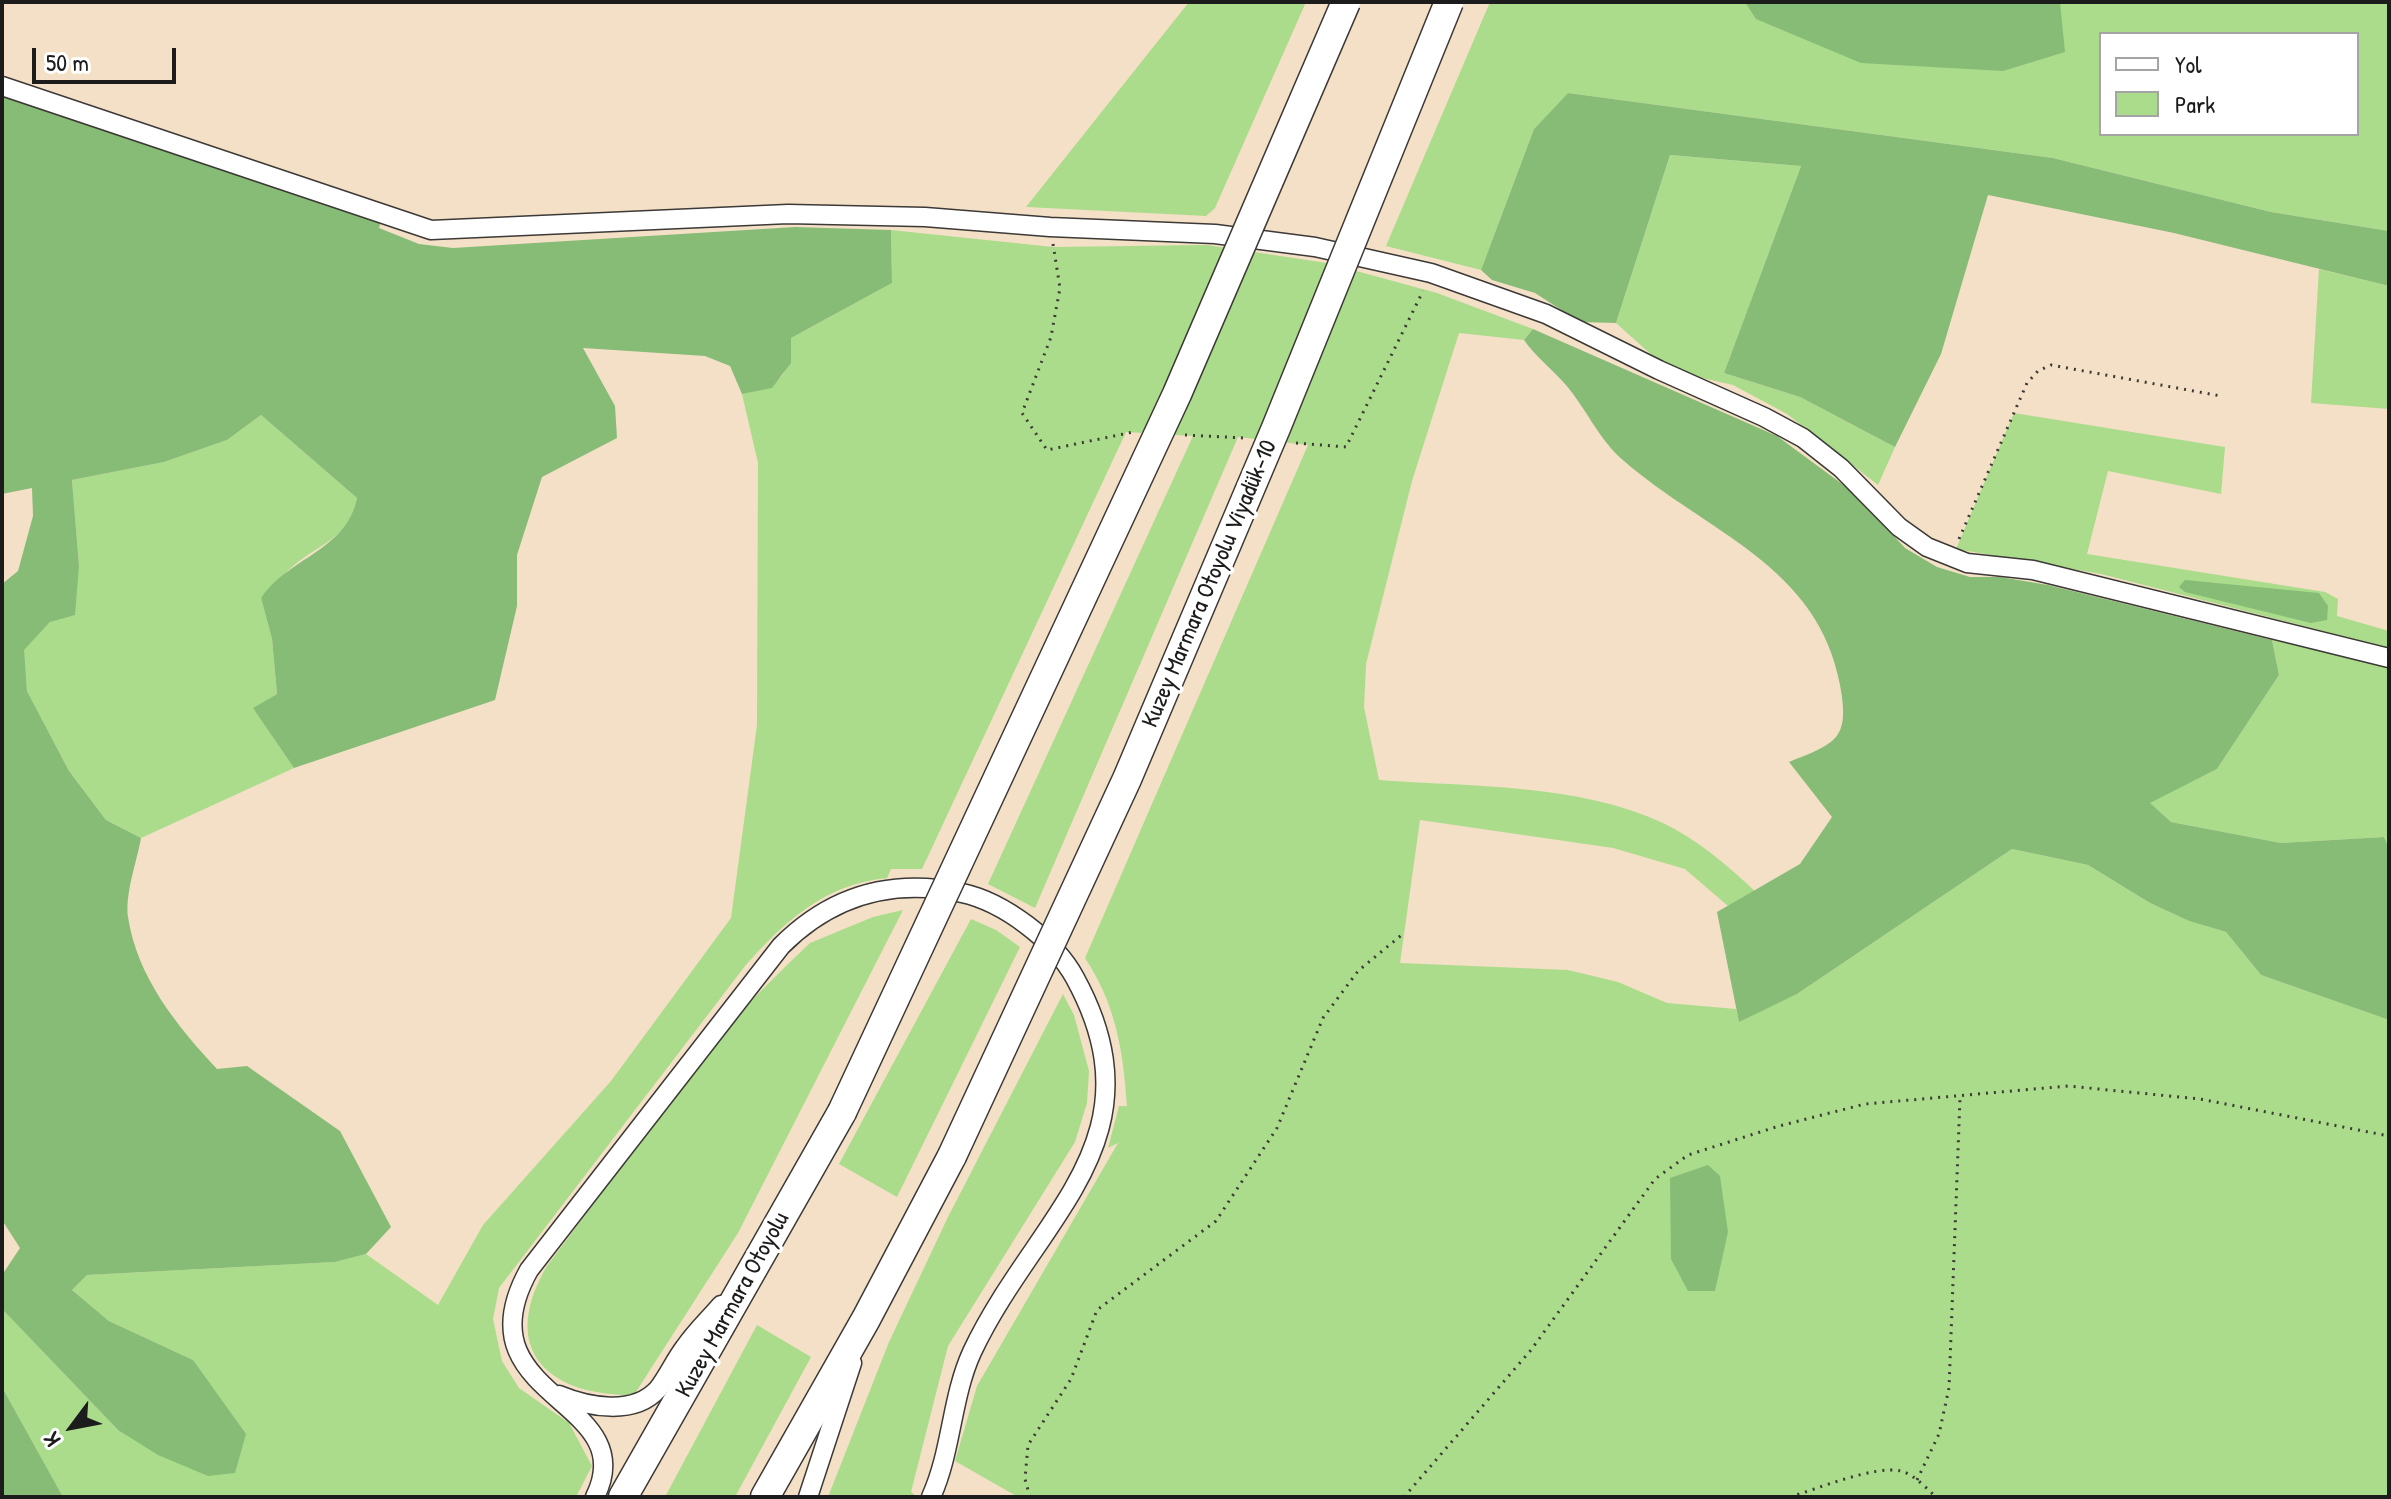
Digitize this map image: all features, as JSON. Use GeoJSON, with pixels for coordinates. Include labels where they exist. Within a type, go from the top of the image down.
{"type":"FeatureCollection","features":[{"type":"Feature","properties":{"kind":"highway","name":"Kuzey Marmara Otoyolu"},"geometry":{"type":"LineString","coordinates":[[623,1497],[842,1112],[1177,394],[1346,2]]}},
{"type":"Feature","properties":{"kind":"highway","name":"Kuzey Marmara Otoyolu Viyadük-10"},"geometry":{"type":"LineString","coordinates":[[866,1319],[952,1156],[1127,779],[1276,428],[1449,2]]}},
{"type":"Feature","properties":{"kind":"highway"},"geometry":{"type":"LineString","coordinates":[[765,1497],[866,1319]]}},
{"type":"Feature","properties":{"kind":"lane"},"geometry":{"type":"LineString","coordinates":[[2,86],[431,230],[788,214],[925,217],[1064,228],[1215,234],[1315,247],[1431,273],[1546,314],[1803,438],[1841,468],[1899,527],[1927,547],[1967,563],[2033,570],[2389,658]]}},
{"type":"Feature","properties":{"kind":"lane"},"geometry":{"type":"LineString","coordinates":[[595,1497],[603,1470],[596,1435],[534,1380],[511,1330],[516,1292],[529,1270],[781,946],[803,924],[849,898],[930,886],[969,895],[996,907],[1050,941],[1071,969],[1099,1030],[1107,1072],[1106,1104],[1096,1147],[1081,1177],[989,1319],[970,1356],[944,1468],[931,1497]]}},
{"type":"Feature","properties":{"kind":"lane"},"geometry":{"type":"LineString","coordinates":[[545,1389],[596,1406],[625,1405],[644,1398],[656,1391],[685,1346],[754,1268]]}},
{"type":"Feature","properties":{"kind":"lane"},"geometry":{"type":"LineString","coordinates":[[808,1497],[866,1319]]}},
{"type":"Feature","properties":{"kind":"path"},"geometry":{"type":"LineString","coordinates":[[1953,557],[1967,516],[2027,383],[2038,371],[2051,365],[2221,396]]}},
{"type":"Feature","properties":{"kind":"path"},"geometry":{"type":"LineString","coordinates":[[1030,1497],[1025,1479],[1028,1445],[1071,1379],[1097,1310],[1216,1221],[1277,1128],[1323,1018],[1358,971],[1404,933]]}},
{"type":"Feature","properties":{"kind":"path"},"geometry":{"type":"LineString","coordinates":[[1404,1497],[1531,1350],[1655,1179],[1688,1155],[1779,1126],[1865,1104],[2068,1086],[2200,1099],[2389,1136]]}},
{"type":"Feature","properties":{"kind":"path"},"geometry":{"type":"LineString","coordinates":[[1917,1480],[1939,1434],[1949,1388],[1960,1096]]}},
{"type":"Feature","properties":{"kind":"path"},"geometry":{"type":"LineString","coordinates":[[1790,1497],[1881,1471],[1901,1471],[1936,1497]]}},
{"type":"Feature","properties":{"kind":"green space"},"geometry":{"type":"Polygon","coordinates":[[[1189,2],[1306,2],[1215,208],[1206,216],[1026,207],[1189,2]]]}},
{"type":"Feature","properties":{"kind":"green space"},"geometry":{"type":"Polygon","coordinates":[[[1490,2],[2389,2],[2389,231],[2271,212],[2053,158],[1568,93],[1534,129],[1481,270],[1386,246],[1490,2]]]}},
{"type":"Feature","properties":{"kind":"green space"},"geometry":{"type":"Polygon","coordinates":[[[1745,2],[2060,2],[2065,52],[2003,71],[1861,63],[1756,19],[1745,2]]]}},
{"type":"Feature","properties":{"kind":"green space"},"geometry":{"type":"Polygon","coordinates":[[[2,86],[383,214],[379,228],[419,244],[453,248],[795,227],[891,230],[892,283],[791,338],[791,363],[772,388],[742,394],[730,366],[705,356],[583,348],[615,406],[617,438],[542,477],[517,555],[517,606],[495,700],[294,768],[253,708],[277,694],[272,639],[261,598],[273,584],[341,530],[351,516],[357,498],[261,415],[227,440],[164,462],[72,480],[79,565],[75,615],[50,622],[24,650],[27,691],[69,771],[106,820],[141,838],[128,908],[140,960],[174,1018],[217,1069],[247,1066],[340,1131],[391,1227],[366,1254],[335,1262],[87,1275],[72,1290],[109,1321],[193,1360],[246,1434],[235,1473],[208,1476],[158,1455],[118,1430],[2,1309],[2,1275],[20,1248],[2,1220],[2,584],[18,571],[33,516],[32,488],[2,494],[2,86]]]}},
{"type":"Feature","properties":{"kind":"green space"},"geometry":{"type":"Polygon","coordinates":[[[1568,93],[2053,158],[2271,212],[2389,231],[2389,286],[2174,233],[1988,195],[1941,354],[1895,447],[1800,397],[1724,373],[1801,166],[1670,155],[1616,323],[1580,322],[1535,293],[1492,280],[1481,270],[1534,129],[1568,93]]]}},
{"type":"Feature","properties":{"kind":"green space"},"geometry":{"type":"Polygon","coordinates":[[[1670,155],[1801,166],[1724,373],[1800,397],[1895,447],[1878,485],[1787,414],[1733,385],[1689,375],[1654,357],[1616,323],[1670,155]]]}},
{"type":"Feature","properties":{"kind":"green space"},"geometry":{"type":"Polygon","coordinates":[[[891,230],[1053,247],[1207,245],[1327,263],[1437,293],[1533,329],[1524,340],[1459,333],[1412,481],[1366,664],[1364,707],[1379,780],[1523,789],[1595,800],[1630,810],[1688,837],[1756,892],[1728,906],[1685,869],[1613,848],[1420,820],[1400,963],[1568,970],[1618,982],[1667,1003],[1736,1009],[1739,1021],[1797,994],[2012,849],[2088,865],[2150,903],[2189,921],[2226,932],[2261,975],[2389,1020],[2389,1497],[1018,1497],[955,1461],[977,1386],[1118,1143],[1108,1148],[1119,1106],[1127,1106],[1120,1047],[1104,993],[1085,958],[1308,445],[1238,437],[1035,908],[988,884],[1193,436],[1126,432],[922,869],[891,869],[887,878],[844,888],[808,907],[775,934],[745,966],[499,1288],[493,1319],[502,1361],[519,1388],[569,1423],[592,1466],[576,1497],[63,1497],[2,1387],[2,1309],[118,1430],[193,1360],[109,1321],[72,1290],[87,1275],[335,1262],[366,1254],[438,1305],[483,1225],[611,1081],[731,918],[757,725],[758,463],[742,394],[765,387],[780,378],[789,362],[791,338],[892,283],[891,230]]]}},
{"type":"Feature","properties":{"kind":"green space"},"geometry":{"type":"Polygon","coordinates":[[[2319,269],[2389,286],[2389,409],[2311,403],[2319,269]]]}},
{"type":"Feature","properties":{"kind":"green space"},"geometry":{"type":"Polygon","coordinates":[[[1533,329],[1777,436],[1853,492],[1905,548],[1937,567],[1970,577],[2000,577],[2048,585],[2272,640],[2279,675],[2217,769],[2150,803],[2171,822],[2281,843],[2384,837],[2389,848],[2389,1020],[2261,975],[2226,932],[2189,921],[2150,903],[2088,865],[2012,849],[1797,994],[1739,1022],[1717,912],[1800,864],[1832,817],[1789,762],[1829,744],[1841,728],[1843,703],[1828,644],[1809,610],[1784,580],[1755,555],[1656,486],[1615,453],[1565,384],[1524,340],[1533,329]]]}},
{"type":"Feature","properties":{"kind":"green space"},"geometry":{"type":"Polygon","coordinates":[[[2014,413],[2225,447],[2221,494],[2108,471],[2087,554],[2325,592],[2338,599],[2337,616],[2389,631],[2389,648],[2101,574],[1956,549],[2014,413]]]}},
{"type":"Feature","properties":{"kind":"green space"},"geometry":{"type":"Polygon","coordinates":[[[261,415],[357,498],[342,529],[293,566],[261,598],[272,639],[277,694],[254,708],[294,768],[141,838],[106,820],[69,771],[27,691],[23,650],[50,622],[79,565],[72,480],[164,462],[227,440],[261,415]]]}},
{"type":"Feature","properties":{"kind":"green space"},"geometry":{"type":"Polygon","coordinates":[[[2185,580],[2319,593],[2328,606],[2327,620],[2311,623],[2185,592],[2179,587],[2185,580]]]}},
{"type":"Feature","properties":{"kind":"green space"},"geometry":{"type":"Polygon","coordinates":[[[2272,640],[2389,667],[2389,848],[2384,837],[2281,843],[2171,822],[2149,803],[2217,769],[2279,675],[2272,640]]]}},
{"type":"Feature","properties":{"kind":"green space"},"geometry":{"type":"Polygon","coordinates":[[[903,910],[738,1233],[634,1395],[603,1393],[577,1387],[555,1377],[540,1362],[530,1344],[528,1321],[533,1295],[547,1266],[728,1024],[789,963],[810,943],[873,917],[903,910]]]}},
{"type":"Feature","properties":{"kind":"green space"},"geometry":{"type":"Polygon","coordinates":[[[971,919],[996,930],[1020,947],[897,1197],[839,1164],[971,919]]]}},
{"type":"Feature","properties":{"kind":"green space"},"geometry":{"type":"Polygon","coordinates":[[[1063,994],[1074,1015],[1089,1071],[1087,1103],[1075,1142],[948,1346],[911,1492],[916,1496],[828,1497],[889,1342],[948,1217],[1063,994]]]}},
{"type":"Feature","properties":{"kind":"green space"},"geometry":{"type":"Polygon","coordinates":[[[1708,1165],[1720,1176],[1728,1232],[1715,1291],[1688,1291],[1671,1259],[1670,1178],[1708,1165]]]}},
{"type":"Feature","properties":{"kind":"green space"},"geometry":{"type":"Polygon","coordinates":[[[757,1325],[811,1357],[735,1497],[665,1497],[757,1325]]]}},
{"type":"Feature","properties":{"kind":"green space"},"geometry":{"type":"Polygon","coordinates":[[[2,1387],[63,1497],[2,1497],[2,1387]]]}}]}
